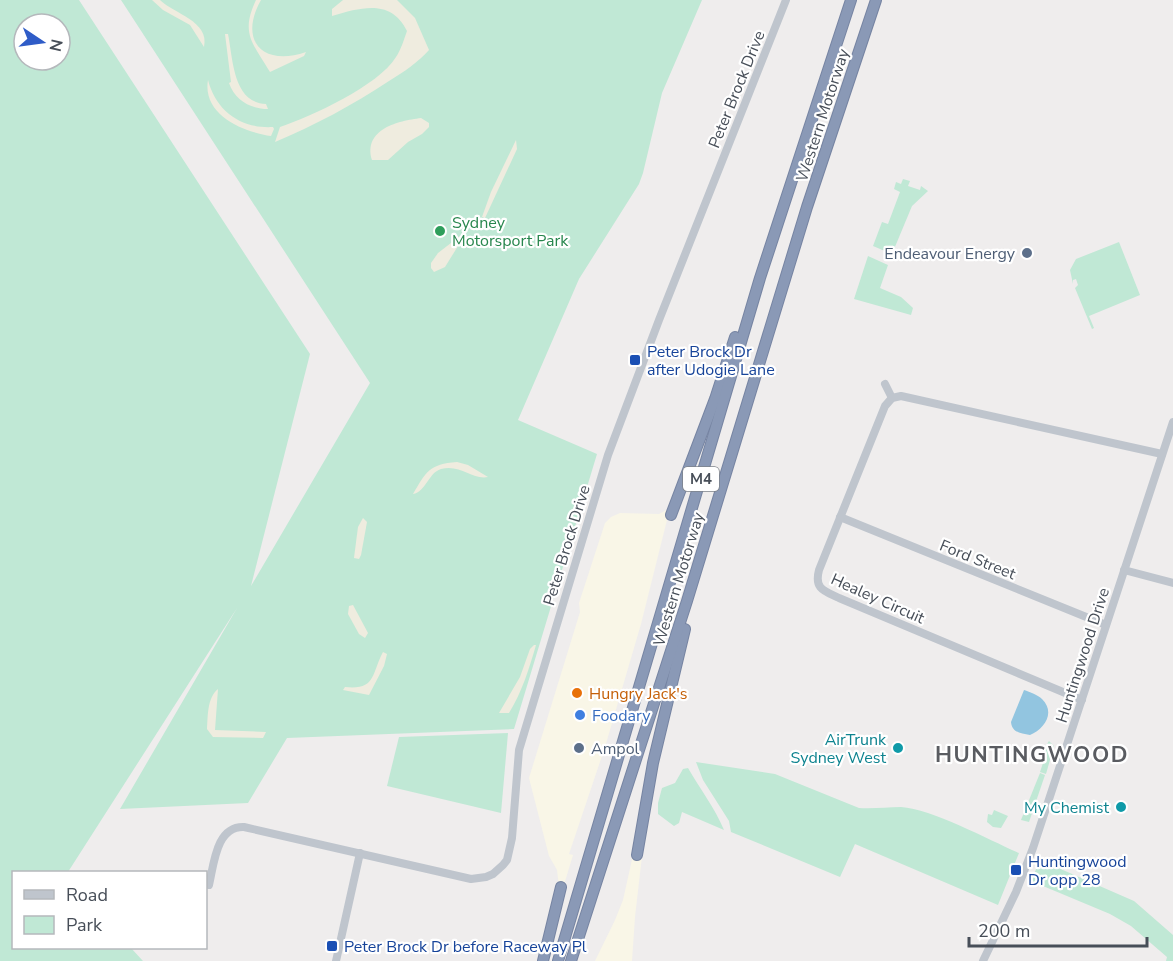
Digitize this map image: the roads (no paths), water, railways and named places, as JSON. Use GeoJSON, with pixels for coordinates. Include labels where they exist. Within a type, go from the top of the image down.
{"type":"FeatureCollection","features":[{"type":"Feature","properties":{"kind":"highway","name":"Western Motorway"},"geometry":{"type":"LineString","coordinates":[[558,961],[760,278],[851,0]]}},
{"type":"Feature","properties":{"kind":"highway","name":"Western Motorway"},"geometry":{"type":"LineString","coordinates":[[572,961],[687,601],[804,217],[876,0]]}},
{"type":"Feature","properties":{"kind":"highway"},"geometry":{"type":"LineString","coordinates":[[671,515],[715,399],[736,335],[760,278]]}},
{"type":"Feature","properties":{"kind":"highway"},"geometry":{"type":"LineString","coordinates":[[637,855],[653,763],[691,607],[687,601]]}},
{"type":"Feature","properties":{"kind":"highway"},"geometry":{"type":"LineString","coordinates":[[543,961],[561,887]]}},
{"type":"Feature","properties":{"kind":"street","name":"Peter Brock Drive"},"geometry":{"type":"LineString","coordinates":[[209,885],[220,842],[226,833],[237,826],[471,879],[493,874],[507,860],[512,838],[519,750],[608,455],[786,0]]}},
{"type":"Feature","properties":{"kind":"street"},"geometry":{"type":"LineString","coordinates":[[885,384],[892,398],[901,396],[1162,454]]}},
{"type":"Feature","properties":{"kind":"street","name":"Healey Circuit"},"geometry":{"type":"LineString","coordinates":[[892,398],[885,406],[816,579],[822,589],[1082,700]]}},
{"type":"Feature","properties":{"kind":"street","name":"Huntingwood Drive"},"geometry":{"type":"LineString","coordinates":[[983,961],[1028,863],[1173,422]]}},
{"type":"Feature","properties":{"kind":"street","name":"Ford Street"},"geometry":{"type":"LineString","coordinates":[[840,517],[1106,625]]}},
{"type":"Feature","properties":{"kind":"street"},"geometry":{"type":"LineString","coordinates":[[1124,570],[1173,583]]}},
{"type":"Feature","properties":{"kind":"street"},"geometry":{"type":"LineString","coordinates":[[336,961],[360,853]]}},
{"type":"Feature","properties":{"kind":"water"},"geometry":{"type":"Polygon","coordinates":[[[1024,690],[1040,698],[1048,710],[1044,725],[1030,735],[1015,730],[1011,722],[1024,690]]]}},
{"type":"Feature","properties":{"kind":"place","name":"Sydney Motorsport Park"},"geometry":{"type":"Point","coordinates":[440,231]}},
{"type":"Feature","properties":{"kind":"place","name":"Endeavour Energy"},"geometry":{"type":"Point","coordinates":[1027,253]}},
{"type":"Feature","properties":{"kind":"place","name":"Peter Brock Dr after Udogie Lane"},"geometry":{"type":"Point","coordinates":[635,360]}},
{"type":"Feature","properties":{"kind":"place","name":"Hungry Jack's"},"geometry":{"type":"Point","coordinates":[577,693]}},
{"type":"Feature","properties":{"kind":"place","name":"Foodary"},"geometry":{"type":"Point","coordinates":[580,715]}},
{"type":"Feature","properties":{"kind":"place","name":"Ampol"},"geometry":{"type":"Point","coordinates":[579,748]}},
{"type":"Feature","properties":{"kind":"place","name":"AirTrunk Sydney West"},"geometry":{"type":"Point","coordinates":[898,748]}},
{"type":"Feature","properties":{"kind":"place","name":"My Chemist"},"geometry":{"type":"Point","coordinates":[1121,807]}},
{"type":"Feature","properties":{"kind":"place","name":"Huntingwood Dr opp 28"},"geometry":{"type":"Point","coordinates":[1016,870]}},
{"type":"Feature","properties":{"kind":"place","name":"Peter Brock Dr before Raceway Pl"},"geometry":{"type":"Point","coordinates":[332,946]}},
{"type":"Feature","properties":{"kind":"district","name":"HUNTINGWOOD"},"geometry":{"type":"Point","coordinates":[1032,754]}}]}
